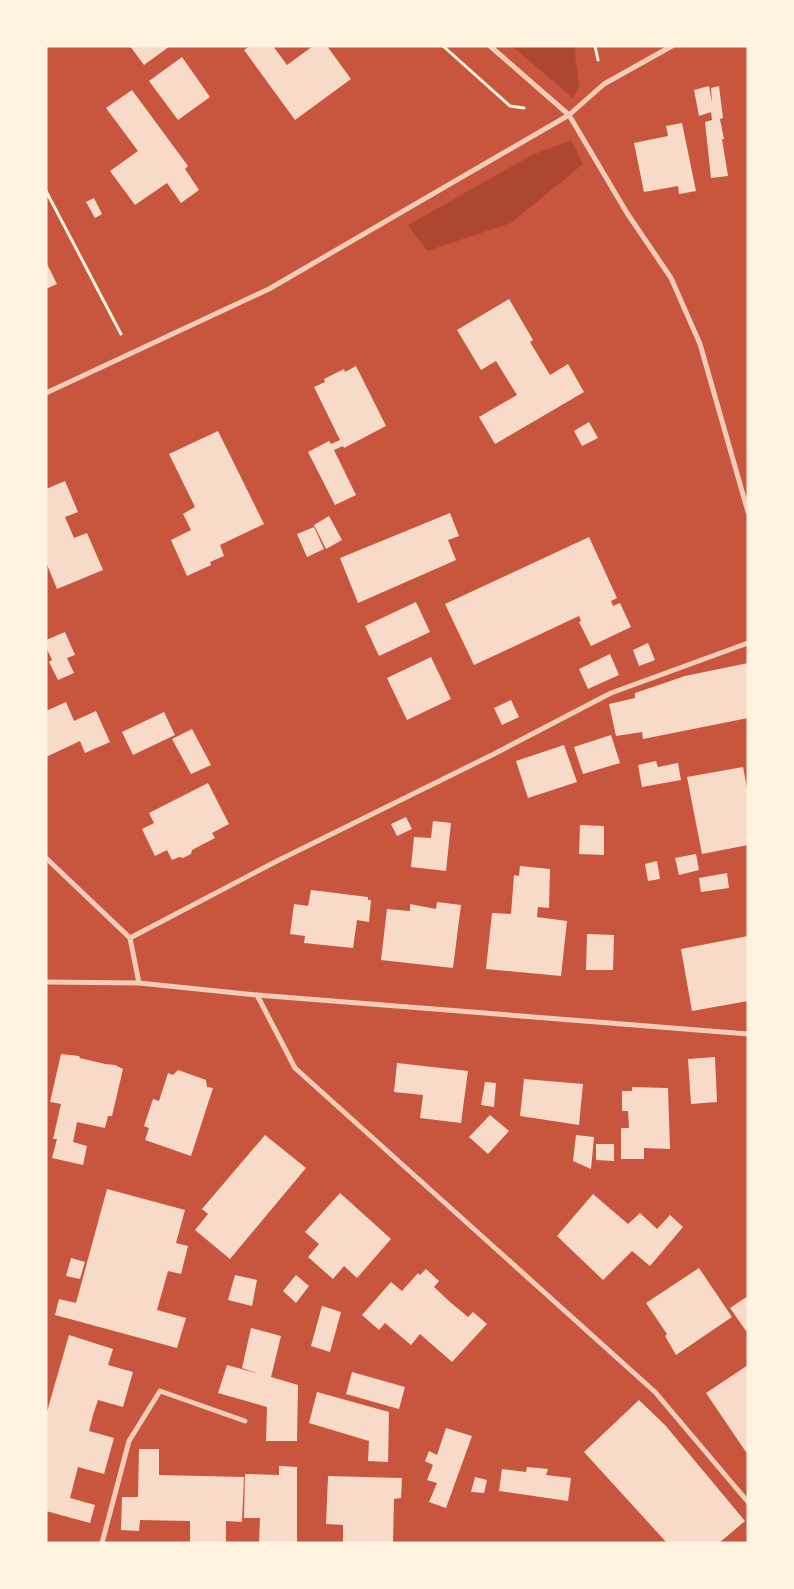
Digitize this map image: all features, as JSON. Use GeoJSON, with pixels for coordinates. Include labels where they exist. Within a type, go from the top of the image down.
{"type":"FeatureCollection","features":[{"type":"Feature","properties":{"kind":"street"},"geometry":{"type":"LineString","coordinates":[[490,46],[569,115],[627,213],[671,278],[700,344],[748,512]]}},
{"type":"Feature","properties":{"kind":"street"},"geometry":{"type":"LineString","coordinates":[[46,393],[269,290],[569,115],[604,84],[672,46]]}},
{"type":"Feature","properties":{"kind":"street"},"geometry":{"type":"LineString","coordinates":[[130,938],[277,861],[492,755],[611,693],[748,643]]}},
{"type":"Feature","properties":{"kind":"street"},"geometry":{"type":"LineString","coordinates":[[46,858],[130,938],[139,983]]}},
{"type":"Feature","properties":{"kind":"street"},"geometry":{"type":"LineString","coordinates":[[46,982],[139,983],[257,995],[748,1034]]}},
{"type":"Feature","properties":{"kind":"street"},"geometry":{"type":"LineString","coordinates":[[257,995],[295,1068],[655,1392],[748,1502]]}},
{"type":"Feature","properties":{"kind":"street"},"geometry":{"type":"LineString","coordinates":[[102,1543],[129,1441],[160,1391],[245,1421]]}},
{"type":"Feature","properties":{"kind":"path"},"geometry":{"type":"LineString","coordinates":[[46,191],[132,354]]}},
{"type":"Feature","properties":{"kind":"shaded area"},"geometry":{"type":"Polygon","coordinates":[[[512,46],[574,46],[579,86],[573,98],[512,46]]]}},
{"type":"Feature","properties":{"kind":"shaded area"},"geometry":{"type":"Polygon","coordinates":[[[571,140],[583,164],[511,223],[427,251],[408,225],[532,155],[571,140]]]}},
{"type":"Feature","properties":{"kind":"building"},"geometry":{"type":"Polygon","coordinates":[[[130,46],[170,46],[144,65],[130,46]]]}},
{"type":"Feature","properties":{"kind":"building"},"geometry":{"type":"Polygon","coordinates":[[[250,46],[273,46],[287,65],[313,46],[327,46],[351,79],[295,120],[244,50],[250,46]]]}},
{"type":"Feature","properties":{"kind":"building"},"geometry":{"type":"Polygon","coordinates":[[[182,57],[210,97],[178,120],[149,81],[182,57]]]}},
{"type":"Feature","properties":{"kind":"building"},"geometry":{"type":"Polygon","coordinates":[[[709,86],[712,103],[711,88],[719,86],[723,118],[720,119],[724,139],[722,139],[728,176],[711,178],[705,122],[712,120],[711,112],[699,116],[694,90],[709,86]]]}},
{"type":"Feature","properties":{"kind":"building"},"geometry":{"type":"Polygon","coordinates":[[[132,90],[188,166],[185,169],[199,190],[181,203],[167,183],[135,205],[110,171],[138,151],[106,108],[132,90]]]}},
{"type":"Feature","properties":{"kind":"building"},"geometry":{"type":"Polygon","coordinates":[[[682,123],[696,191],[679,194],[678,186],[644,192],[634,143],[668,136],[666,126],[682,123]]]}},
{"type":"Feature","properties":{"kind":"building"},"geometry":{"type":"Polygon","coordinates":[[[94,198],[102,214],[95,218],[86,202],[94,198]]]}},
{"type":"Feature","properties":{"kind":"building"},"geometry":{"type":"Polygon","coordinates":[[[46,262],[57,284],[46,289],[46,262]]]}},
{"type":"Feature","properties":{"kind":"building"},"geometry":{"type":"Polygon","coordinates":[[[509,299],[533,340],[530,342],[550,375],[568,364],[584,392],[495,444],[479,417],[517,395],[496,361],[481,370],[457,330],[509,299]]]}},
{"type":"Feature","properties":{"kind":"building"},"geometry":{"type":"Polygon","coordinates":[[[356,366],[386,426],[344,448],[343,446],[334,450],[356,495],[335,505],[308,452],[329,441],[331,444],[340,440],[314,387],[325,382],[324,379],[344,369],[345,372],[356,366]]]}},
{"type":"Feature","properties":{"kind":"building"},"geometry":{"type":"Polygon","coordinates":[[[589,422],[598,438],[582,446],[574,431],[589,422]]]}},
{"type":"Feature","properties":{"kind":"building"},"geometry":{"type":"Polygon","coordinates":[[[218,431],[264,524],[220,545],[224,556],[210,562],[211,565],[187,576],[171,540],[191,530],[183,514],[195,507],[169,454],[218,431]]]}},
{"type":"Feature","properties":{"kind":"building"},"geometry":{"type":"Polygon","coordinates":[[[65,481],[78,512],[65,517],[74,538],[87,533],[103,570],[57,589],[46,562],[46,489],[65,481]]]}},
{"type":"Feature","properties":{"kind":"building"},"geometry":{"type":"Polygon","coordinates":[[[450,513],[459,536],[448,540],[456,560],[358,603],[340,558],[450,513]]]}},
{"type":"Feature","properties":{"kind":"building"},"geometry":{"type":"Polygon","coordinates":[[[329,516],[342,540],[326,549],[314,525],[329,516]]]}},
{"type":"Feature","properties":{"kind":"building"},"geometry":{"type":"Polygon","coordinates":[[[314,527],[324,549],[307,557],[297,534],[314,527]]]}},
{"type":"Feature","properties":{"kind":"building"},"geometry":{"type":"Polygon","coordinates":[[[589,537],[617,598],[611,601],[613,606],[620,603],[631,627],[591,646],[579,622],[581,621],[579,616],[474,665],[445,604],[589,537]]]}},
{"type":"Feature","properties":{"kind":"building"},"geometry":{"type":"Polygon","coordinates":[[[416,602],[430,632],[379,656],[365,626],[416,602]]]}},
{"type":"Feature","properties":{"kind":"building"},"geometry":{"type":"Polygon","coordinates":[[[65,632],[75,655],[67,658],[74,673],[58,680],[49,662],[52,660],[46,647],[46,640],[65,632]]]}},
{"type":"Feature","properties":{"kind":"building"},"geometry":{"type":"Polygon","coordinates":[[[648,643],[655,660],[639,666],[633,650],[648,643]]]}},
{"type":"Feature","properties":{"kind":"building"},"geometry":{"type":"Polygon","coordinates":[[[610,654],[619,675],[588,689],[579,669],[610,654]]]}},
{"type":"Feature","properties":{"kind":"building"},"geometry":{"type":"Polygon","coordinates":[[[431,657],[451,699],[407,720],[387,678],[431,657]]]}},
{"type":"Feature","properties":{"kind":"building"},"geometry":{"type":"Polygon","coordinates":[[[748,663],[748,718],[643,739],[642,732],[616,736],[609,704],[635,698],[635,693],[685,676],[748,663]]]}},
{"type":"Feature","properties":{"kind":"building"},"geometry":{"type":"Polygon","coordinates":[[[511,700],[519,717],[502,725],[494,708],[511,700]]]}},
{"type":"Feature","properties":{"kind":"building"},"geometry":{"type":"Polygon","coordinates":[[[66,702],[74,721],[96,711],[110,742],[85,753],[80,741],[46,757],[46,711],[66,702]]]}},
{"type":"Feature","properties":{"kind":"building"},"geometry":{"type":"Polygon","coordinates":[[[164,712],[175,735],[133,755],[122,732],[164,712]]]}},
{"type":"Feature","properties":{"kind":"building"},"geometry":{"type":"Polygon","coordinates":[[[192,729],[211,765],[191,774],[172,739],[192,729]]]}},
{"type":"Feature","properties":{"kind":"building"},"geometry":{"type":"Polygon","coordinates":[[[611,735],[620,763],[583,774],[574,747],[611,735]]]}},
{"type":"Feature","properties":{"kind":"building"},"geometry":{"type":"Polygon","coordinates":[[[564,745],[577,782],[528,798],[516,761],[564,745]]]}},
{"type":"Feature","properties":{"kind":"building"},"geometry":{"type":"Polygon","coordinates":[[[656,761],[658,767],[678,763],[681,780],[642,787],[638,765],[656,761]]]}},
{"type":"Feature","properties":{"kind":"building"},"geometry":{"type":"Polygon","coordinates":[[[743,767],[748,793],[748,845],[702,854],[687,777],[743,767]]]}},
{"type":"Feature","properties":{"kind":"building"},"geometry":{"type":"Polygon","coordinates":[[[208,783],[229,824],[212,833],[215,838],[192,850],[191,854],[183,858],[179,857],[172,860],[167,850],[155,856],[142,829],[154,823],[149,813],[208,783]]]}},
{"type":"Feature","properties":{"kind":"building"},"geometry":{"type":"Polygon","coordinates":[[[406,817],[412,829],[397,836],[391,824],[406,817]]]}},
{"type":"Feature","properties":{"kind":"building"},"geometry":{"type":"Polygon","coordinates":[[[433,821],[451,823],[446,871],[411,867],[414,837],[431,838],[433,821]]]}},
{"type":"Feature","properties":{"kind":"building"},"geometry":{"type":"Polygon","coordinates":[[[580,825],[604,826],[604,855],[579,854],[580,825]]]}},
{"type":"Feature","properties":{"kind":"building"},"geometry":{"type":"Polygon","coordinates":[[[696,854],[699,870],[679,875],[675,858],[696,854]]]}},
{"type":"Feature","properties":{"kind":"building"},"geometry":{"type":"Polygon","coordinates":[[[657,861],[660,879],[648,881],[645,864],[657,861]]]}},
{"type":"Feature","properties":{"kind":"building"},"geometry":{"type":"Polygon","coordinates":[[[520,866],[550,869],[549,908],[538,907],[537,917],[567,921],[561,976],[486,969],[492,913],[511,914],[514,875],[519,876],[520,866]]]}},
{"type":"Feature","properties":{"kind":"building"},"geometry":{"type":"Polygon","coordinates":[[[727,873],[729,888],[701,892],[699,878],[727,873]]]}},
{"type":"Feature","properties":{"kind":"building"},"geometry":{"type":"Polygon","coordinates":[[[311,890],[368,897],[368,900],[371,900],[369,922],[357,920],[353,948],[304,943],[305,936],[290,934],[294,904],[308,906],[311,890]]]}},
{"type":"Feature","properties":{"kind":"building"},"geometry":{"type":"Polygon","coordinates":[[[437,902],[461,905],[453,968],[381,960],[387,909],[410,911],[410,904],[436,909],[437,902]]]}},
{"type":"Feature","properties":{"kind":"building"},"geometry":{"type":"Polygon","coordinates":[[[587,934],[614,935],[613,970],[586,970],[587,934]]]}},
{"type":"Feature","properties":{"kind":"building"},"geometry":{"type":"Polygon","coordinates":[[[748,936],[748,1001],[692,1011],[681,949],[748,936]]]}},
{"type":"Feature","properties":{"kind":"building"},"geometry":{"type":"Polygon","coordinates":[[[61,1054],[79,1056],[80,1058],[115,1065],[123,1069],[112,1116],[108,1116],[105,1128],[77,1122],[73,1142],[87,1146],[83,1165],[52,1158],[57,1139],[53,1139],[61,1104],[50,1102],[61,1054]]]}},
{"type":"Feature","properties":{"kind":"building"},"geometry":{"type":"Polygon","coordinates":[[[715,1057],[717,1102],[691,1104],[688,1059],[715,1057]]]}},
{"type":"Feature","properties":{"kind":"building"},"geometry":{"type":"Polygon","coordinates":[[[397,1063],[468,1071],[461,1123],[420,1118],[423,1095],[394,1092],[397,1063]]]}},
{"type":"Feature","properties":{"kind":"building"},"geometry":{"type":"Polygon","coordinates":[[[178,1070],[206,1080],[207,1087],[213,1088],[191,1156],[145,1140],[149,1128],[144,1126],[153,1099],[159,1101],[168,1073],[173,1075],[178,1070]]]}},
{"type":"Feature","properties":{"kind":"building"},"geometry":{"type":"Polygon","coordinates":[[[524,1079],[583,1084],[579,1125],[520,1116],[524,1079]]]}},
{"type":"Feature","properties":{"kind":"building"},"geometry":{"type":"Polygon","coordinates":[[[485,1082],[496,1083],[494,1107],[481,1105],[485,1082]]]}},
{"type":"Feature","properties":{"kind":"building"},"geometry":{"type":"Polygon","coordinates":[[[632,1087],[668,1088],[670,1149],[644,1148],[644,1159],[621,1159],[621,1128],[629,1128],[628,1111],[622,1111],[622,1091],[632,1091],[632,1087]]]}},
{"type":"Feature","properties":{"kind":"building"},"geometry":{"type":"Polygon","coordinates":[[[490,1115],[509,1131],[488,1154],[469,1137],[490,1115]]]}},
{"type":"Feature","properties":{"kind":"building"},"geometry":{"type":"Polygon","coordinates":[[[265,1135],[306,1168],[230,1259],[195,1230],[208,1214],[202,1209],[265,1135]]]}},
{"type":"Feature","properties":{"kind":"building"},"geometry":{"type":"Polygon","coordinates":[[[576,1135],[594,1137],[591,1169],[573,1161],[576,1135]]]}},
{"type":"Feature","properties":{"kind":"building"},"geometry":{"type":"Polygon","coordinates":[[[596,1144],[614,1144],[614,1161],[596,1160],[596,1144]]]}},
{"type":"Feature","properties":{"kind":"building"},"geometry":{"type":"Polygon","coordinates":[[[107,1189],[185,1210],[176,1243],[188,1246],[181,1274],[168,1271],[157,1310],[186,1318],[177,1348],[55,1315],[59,1299],[76,1303],[107,1189]]]}},
{"type":"Feature","properties":{"kind":"building"},"geometry":{"type":"Polygon","coordinates":[[[340,1193],[391,1239],[357,1278],[344,1266],[333,1279],[308,1257],[319,1244],[305,1232],[340,1193]]]}},
{"type":"Feature","properties":{"kind":"building"},"geometry":{"type":"Polygon","coordinates":[[[593,1194],[628,1224],[640,1213],[657,1229],[670,1215],[683,1227],[650,1266],[632,1251],[603,1280],[557,1236],[593,1194]]]}},
{"type":"Feature","properties":{"kind":"building"},"geometry":{"type":"Polygon","coordinates":[[[71,1258],[85,1262],[80,1279],[66,1276],[71,1258]]]}},
{"type":"Feature","properties":{"kind":"building"},"geometry":{"type":"Polygon","coordinates":[[[699,1268],[732,1317],[676,1355],[665,1336],[667,1334],[646,1303],[699,1268]]]}},
{"type":"Feature","properties":{"kind":"building"},"geometry":{"type":"Polygon","coordinates":[[[426,1269],[439,1281],[434,1287],[450,1302],[468,1317],[473,1312],[487,1324],[452,1362],[420,1334],[411,1345],[385,1323],[379,1330],[362,1315],[391,1282],[402,1291],[418,1273],[420,1275],[426,1269]]]}},
{"type":"Feature","properties":{"kind":"building"},"geometry":{"type":"Polygon","coordinates":[[[235,1275],[257,1280],[252,1306],[228,1300],[235,1275]]]}},
{"type":"Feature","properties":{"kind":"building"},"geometry":{"type":"Polygon","coordinates":[[[296,1275],[309,1286],[296,1303],[283,1291],[296,1275]]]}},
{"type":"Feature","properties":{"kind":"building"},"geometry":{"type":"Polygon","coordinates":[[[748,1296],[748,1330],[746,1331],[730,1308],[748,1296]]]}},
{"type":"Feature","properties":{"kind":"building"},"geometry":{"type":"Polygon","coordinates":[[[322,1306],[341,1312],[330,1352],[311,1346],[322,1306]]]}},
{"type":"Feature","properties":{"kind":"building"},"geometry":{"type":"Polygon","coordinates":[[[251,1328],[281,1336],[271,1377],[298,1385],[297,1441],[266,1441],[267,1407],[218,1393],[227,1365],[260,1374],[242,1368],[251,1328]]]}},
{"type":"Feature","properties":{"kind":"building"},"geometry":{"type":"Polygon","coordinates":[[[69,1335],[113,1349],[108,1365],[133,1372],[123,1407],[98,1400],[93,1415],[89,1431],[114,1438],[104,1474],[78,1467],[70,1498],[95,1505],[90,1523],[46,1511],[46,1415],[69,1335]]]}},
{"type":"Feature","properties":{"kind":"building"},"geometry":{"type":"Polygon","coordinates":[[[748,1365],[748,1455],[706,1393],[748,1365]]]}},
{"type":"Feature","properties":{"kind":"building"},"geometry":{"type":"Polygon","coordinates":[[[352,1372],[405,1387],[399,1409],[346,1394],[352,1372]]]}},
{"type":"Feature","properties":{"kind":"building"},"geometry":{"type":"Polygon","coordinates":[[[317,1392],[389,1412],[388,1462],[368,1461],[369,1441],[309,1423],[317,1392]]]}},
{"type":"Feature","properties":{"kind":"building"},"geometry":{"type":"Polygon","coordinates":[[[639,1400],[665,1425],[745,1521],[719,1543],[667,1543],[584,1452],[639,1400]]]}},
{"type":"Feature","properties":{"kind":"building"},"geometry":{"type":"Polygon","coordinates":[[[446,1428],[472,1436],[446,1508],[429,1502],[437,1483],[427,1480],[433,1465],[425,1461],[429,1451],[437,1455],[446,1428]]]}},
{"type":"Feature","properties":{"kind":"building"},"geometry":{"type":"Polygon","coordinates":[[[139,1449],[159,1449],[159,1475],[244,1477],[242,1522],[226,1521],[226,1543],[190,1543],[190,1521],[140,1520],[139,1531],[121,1530],[122,1497],[138,1497],[139,1449]]]}},
{"type":"Feature","properties":{"kind":"building"},"geometry":{"type":"Polygon","coordinates":[[[279,1466],[297,1467],[297,1543],[259,1543],[260,1518],[244,1518],[245,1474],[279,1475],[279,1466]]]}},
{"type":"Feature","properties":{"kind":"building"},"geometry":{"type":"Polygon","coordinates":[[[527,1467],[548,1469],[546,1475],[571,1478],[568,1501],[499,1491],[502,1469],[526,1472],[527,1467]]]}},
{"type":"Feature","properties":{"kind":"building"},"geometry":{"type":"Polygon","coordinates":[[[328,1476],[402,1478],[401,1498],[394,1499],[393,1543],[343,1543],[343,1525],[326,1524],[328,1476]]]}},
{"type":"Feature","properties":{"kind":"building"},"geometry":{"type":"Polygon","coordinates":[[[475,1477],[487,1480],[484,1493],[471,1492],[475,1477]]]}}]}
